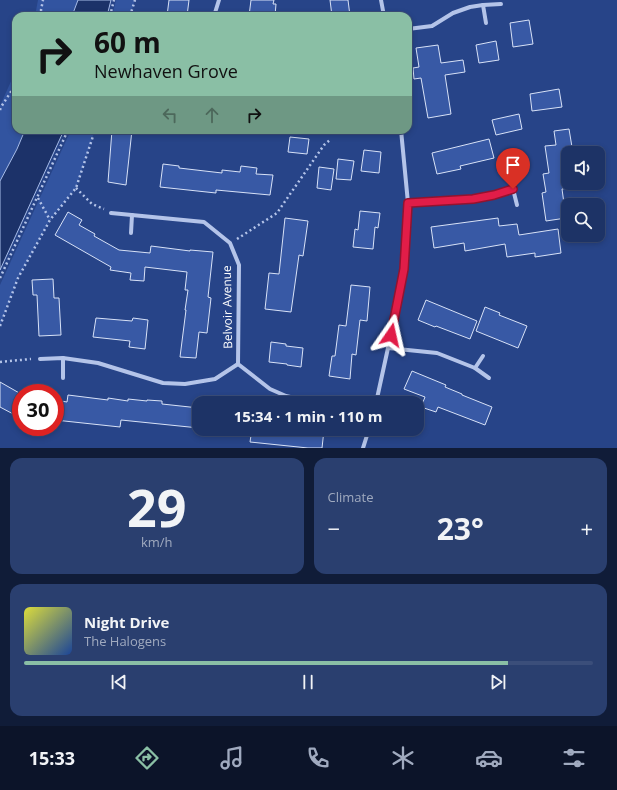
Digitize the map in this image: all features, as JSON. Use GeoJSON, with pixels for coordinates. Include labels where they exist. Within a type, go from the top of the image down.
{"type":"FeatureCollection","features":[{"type":"Feature","properties":{"kind":"street"},"geometry":{"type":"LineString","coordinates":[[215,12],[219,0]]}},
{"type":"Feature","properties":{"kind":"street"},"geometry":{"type":"LineString","coordinates":[[380,0],[383,12]]}},
{"type":"Feature","properties":{"kind":"street"},"geometry":{"type":"LineString","coordinates":[[412,28],[432,26],[453,13],[470,7],[501,4]]}},
{"type":"Feature","properties":{"kind":"street"},"geometry":{"type":"LineString","coordinates":[[483,5],[486,23]]}},
{"type":"Feature","properties":{"kind":"street"},"geometry":{"type":"LineString","coordinates":[[378,396],[404,269],[408,203],[401,134]]}},
{"type":"Feature","properties":{"kind":"street"},"geometry":{"type":"LineString","coordinates":[[517,206],[513,189],[523,159]]}},
{"type":"Feature","properties":{"kind":"street"},"geometry":{"type":"LineString","coordinates":[[408,203],[473,199],[494,195],[513,189]]}},
{"type":"Feature","properties":{"kind":"street"},"geometry":{"type":"LineString","coordinates":[[111,213],[204,222],[230,243]]}},
{"type":"Feature","properties":{"kind":"street"},"geometry":{"type":"LineString","coordinates":[[131,233],[132,215]]}},
{"type":"Feature","properties":{"kind":"street","name":"Belvoir Avenue"},"geometry":{"type":"LineString","coordinates":[[230,243],[238,265],[238,364],[270,389],[286,396]]}},
{"type":"Feature","properties":{"kind":"street"},"geometry":{"type":"LineString","coordinates":[[388,348],[437,353],[475,368],[489,378]]}},
{"type":"Feature","properties":{"kind":"street"},"geometry":{"type":"LineString","coordinates":[[475,368],[483,356]]}},
{"type":"Feature","properties":{"kind":"street"},"geometry":{"type":"LineString","coordinates":[[63,358],[63,378]]}},
{"type":"Feature","properties":{"kind":"street"},"geometry":{"type":"LineString","coordinates":[[40,359],[63,358],[98,363],[163,383],[185,384],[215,379],[238,364]]}},
{"type":"Feature","properties":{"kind":"street"},"geometry":{"type":"LineString","coordinates":[[363,448],[367,436]]}},
{"type":"Feature","properties":{"kind":"path"},"geometry":{"type":"LineString","coordinates":[[41,12],[43,0]]}},
{"type":"Feature","properties":{"kind":"path"},"geometry":{"type":"LineString","coordinates":[[111,12],[114,0]]}},
{"type":"Feature","properties":{"kind":"path"},"geometry":{"type":"LineString","coordinates":[[131,12],[135,0]]}},
{"type":"Feature","properties":{"kind":"path"},"geometry":{"type":"LineString","coordinates":[[0,110],[12,90]]}},
{"type":"Feature","properties":{"kind":"path"},"geometry":{"type":"LineString","coordinates":[[0,278],[66,134]]}},
{"type":"Feature","properties":{"kind":"path"},"geometry":{"type":"LineString","coordinates":[[0,326],[18,278],[50,220],[76,188],[94,134]]}},
{"type":"Feature","properties":{"kind":"path"},"geometry":{"type":"LineString","coordinates":[[230,243],[278,213],[324,145],[337,134]]}},
{"type":"Feature","properties":{"kind":"path"},"geometry":{"type":"LineString","coordinates":[[76,188],[92,204],[111,213]]}},
{"type":"Feature","properties":{"kind":"path"},"geometry":{"type":"LineString","coordinates":[[38,197],[50,220]]}},
{"type":"Feature","properties":{"kind":"path"},"geometry":{"type":"LineString","coordinates":[[0,362],[40,359]]}},
{"type":"Feature","properties":{"kind":"shaded area"},"geometry":{"type":"Polygon","coordinates":[[[38,0],[78,0],[74,12],[36,12],[38,0]]]}},
{"type":"Feature","properties":{"kind":"shaded area"},"geometry":{"type":"Polygon","coordinates":[[[78,0],[111,0],[108,12],[74,12],[78,0]]]}},
{"type":"Feature","properties":{"kind":"shaded area"},"geometry":{"type":"Polygon","coordinates":[[[116,0],[135,0],[131,12],[113,12],[116,0]]]}},
{"type":"Feature","properties":{"kind":"shaded area"},"geometry":{"type":"Polygon","coordinates":[[[12,79],[12,134],[23,134],[0,181],[0,106],[12,79]]]}},
{"type":"Feature","properties":{"kind":"shaded area"},"geometry":{"type":"Polygon","coordinates":[[[23,134],[62,134],[0,270],[0,181],[23,134]]]}},
{"type":"Feature","properties":{"kind":"shaded area"},"geometry":{"type":"Polygon","coordinates":[[[69,134],[94,134],[76,188],[50,220],[18,278],[0,326],[0,285],[69,134]]]}},
{"type":"Feature","properties":{"kind":"building"},"geometry":{"type":"Polygon","coordinates":[[[169,0],[189,0],[188,12],[168,12],[169,0]]]}},
{"type":"Feature","properties":{"kind":"building"},"geometry":{"type":"Polygon","coordinates":[[[251,0],[274,0],[273,4],[276,4],[275,12],[250,12],[251,0]]]}},
{"type":"Feature","properties":{"kind":"building"},"geometry":{"type":"Polygon","coordinates":[[[330,0],[348,0],[350,12],[332,12],[330,0]]]}},
{"type":"Feature","properties":{"kind":"building"},"geometry":{"type":"Polygon","coordinates":[[[529,20],[533,44],[513,47],[510,23],[529,20]]]}},
{"type":"Feature","properties":{"kind":"building"},"geometry":{"type":"Polygon","coordinates":[[[496,41],[499,60],[479,63],[476,45],[496,41]]]}},
{"type":"Feature","properties":{"kind":"building"},"geometry":{"type":"Polygon","coordinates":[[[438,45],[441,63],[463,60],[465,72],[445,75],[451,114],[428,118],[421,78],[414,79],[413,68],[419,67],[416,48],[438,45]]]}},
{"type":"Feature","properties":{"kind":"building"},"geometry":{"type":"Polygon","coordinates":[[[559,89],[562,107],[532,111],[530,94],[559,89]]]}},
{"type":"Feature","properties":{"kind":"building"},"geometry":{"type":"Polygon","coordinates":[[[519,114],[522,129],[496,135],[492,120],[519,114]]]}},
{"type":"Feature","properties":{"kind":"building"},"geometry":{"type":"Polygon","coordinates":[[[569,129],[572,146],[561,146],[561,190],[563,198],[561,198],[561,219],[546,221],[542,193],[546,192],[543,174],[549,173],[545,146],[556,145],[554,131],[569,129]]]}},
{"type":"Feature","properties":{"kind":"building"},"geometry":{"type":"Polygon","coordinates":[[[112,134],[132,134],[126,185],[108,182],[112,134]]]}},
{"type":"Feature","properties":{"kind":"building"},"geometry":{"type":"Polygon","coordinates":[[[290,137],[309,139],[307,154],[288,152],[290,137]]]}},
{"type":"Feature","properties":{"kind":"building"},"geometry":{"type":"Polygon","coordinates":[[[489,139],[494,158],[460,166],[461,169],[437,174],[432,153],[489,139]]]}},
{"type":"Feature","properties":{"kind":"building"},"geometry":{"type":"Polygon","coordinates":[[[364,150],[381,152],[379,173],[361,171],[364,150]]]}},
{"type":"Feature","properties":{"kind":"building"},"geometry":{"type":"Polygon","coordinates":[[[338,159],[354,161],[351,180],[336,179],[338,159]]]}},
{"type":"Feature","properties":{"kind":"building"},"geometry":{"type":"Polygon","coordinates":[[[163,164],[179,166],[179,168],[222,173],[222,170],[240,172],[241,166],[257,168],[256,174],[273,175],[270,195],[216,190],[216,193],[160,187],[163,164]]]}},
{"type":"Feature","properties":{"kind":"building"},"geometry":{"type":"Polygon","coordinates":[[[319,167],[334,169],[331,190],[317,188],[319,167]]]}},
{"type":"Feature","properties":{"kind":"building"},"geometry":{"type":"Polygon","coordinates":[[[360,211],[380,213],[378,228],[375,227],[373,249],[353,247],[355,229],[358,230],[360,211]]]}},
{"type":"Feature","properties":{"kind":"building"},"geometry":{"type":"Polygon","coordinates":[[[68,212],[82,220],[79,225],[95,234],[94,236],[119,250],[150,253],[151,246],[190,251],[213,252],[208,297],[211,298],[207,333],[199,332],[196,358],[180,357],[188,290],[185,290],[187,272],[145,267],[144,281],[130,280],[131,273],[110,270],[111,267],[55,235],[68,212]]]}},
{"type":"Feature","properties":{"kind":"building"},"geometry":{"type":"Polygon","coordinates":[[[285,218],[308,221],[303,256],[299,255],[291,312],[265,309],[269,273],[279,274],[285,218]]]}},
{"type":"Feature","properties":{"kind":"building"},"geometry":{"type":"Polygon","coordinates":[[[498,218],[499,226],[517,224],[519,235],[558,229],[561,253],[535,257],[535,253],[507,257],[505,244],[465,251],[464,243],[434,248],[431,227],[498,218]]]}},
{"type":"Feature","properties":{"kind":"building"},"geometry":{"type":"Polygon","coordinates":[[[53,279],[54,298],[59,298],[61,335],[39,336],[37,295],[33,295],[32,280],[53,279]]]}},
{"type":"Feature","properties":{"kind":"building"},"geometry":{"type":"Polygon","coordinates":[[[351,285],[370,287],[367,321],[360,320],[356,355],[352,354],[350,379],[329,376],[332,356],[335,356],[339,325],[346,326],[351,285]]]}},
{"type":"Feature","properties":{"kind":"building"},"geometry":{"type":"Polygon","coordinates":[[[426,300],[477,321],[470,339],[418,320],[426,300]]]}},
{"type":"Feature","properties":{"kind":"building"},"geometry":{"type":"Polygon","coordinates":[[[485,307],[500,313],[499,315],[527,326],[518,348],[476,331],[485,307]]]}},
{"type":"Feature","properties":{"kind":"building"},"geometry":{"type":"Polygon","coordinates":[[[96,318],[132,321],[133,318],[148,320],[145,349],[129,347],[130,341],[93,337],[96,318]]]}},
{"type":"Feature","properties":{"kind":"building"},"geometry":{"type":"Polygon","coordinates":[[[271,342],[303,348],[301,367],[269,362],[271,342]]]}},
{"type":"Feature","properties":{"kind":"building"},"geometry":{"type":"Polygon","coordinates":[[[412,371],[446,385],[445,387],[462,395],[492,407],[485,425],[438,407],[436,412],[424,408],[424,396],[404,389],[412,371]]]}},
{"type":"Feature","properties":{"kind":"building"},"geometry":{"type":"Polygon","coordinates":[[[0,382],[12,389],[12,413],[0,407],[0,382]]]}},
{"type":"Feature","properties":{"kind":"building"},"geometry":{"type":"Polygon","coordinates":[[[68,395],[108,400],[108,398],[128,401],[128,399],[162,401],[162,404],[192,407],[192,427],[121,420],[120,427],[64,421],[64,402],[67,402],[68,395]]]}},
{"type":"Feature","properties":{"kind":"building"},"geometry":{"type":"Polygon","coordinates":[[[251,436],[323,436],[322,448],[250,442],[251,436]]]}},
{"type":"Feature","properties":{"kind":"route"},"geometry":{"type":"LineString","coordinates":[[391,335],[404,269],[408,203],[473,199],[494,195],[513,189]]}}]}
